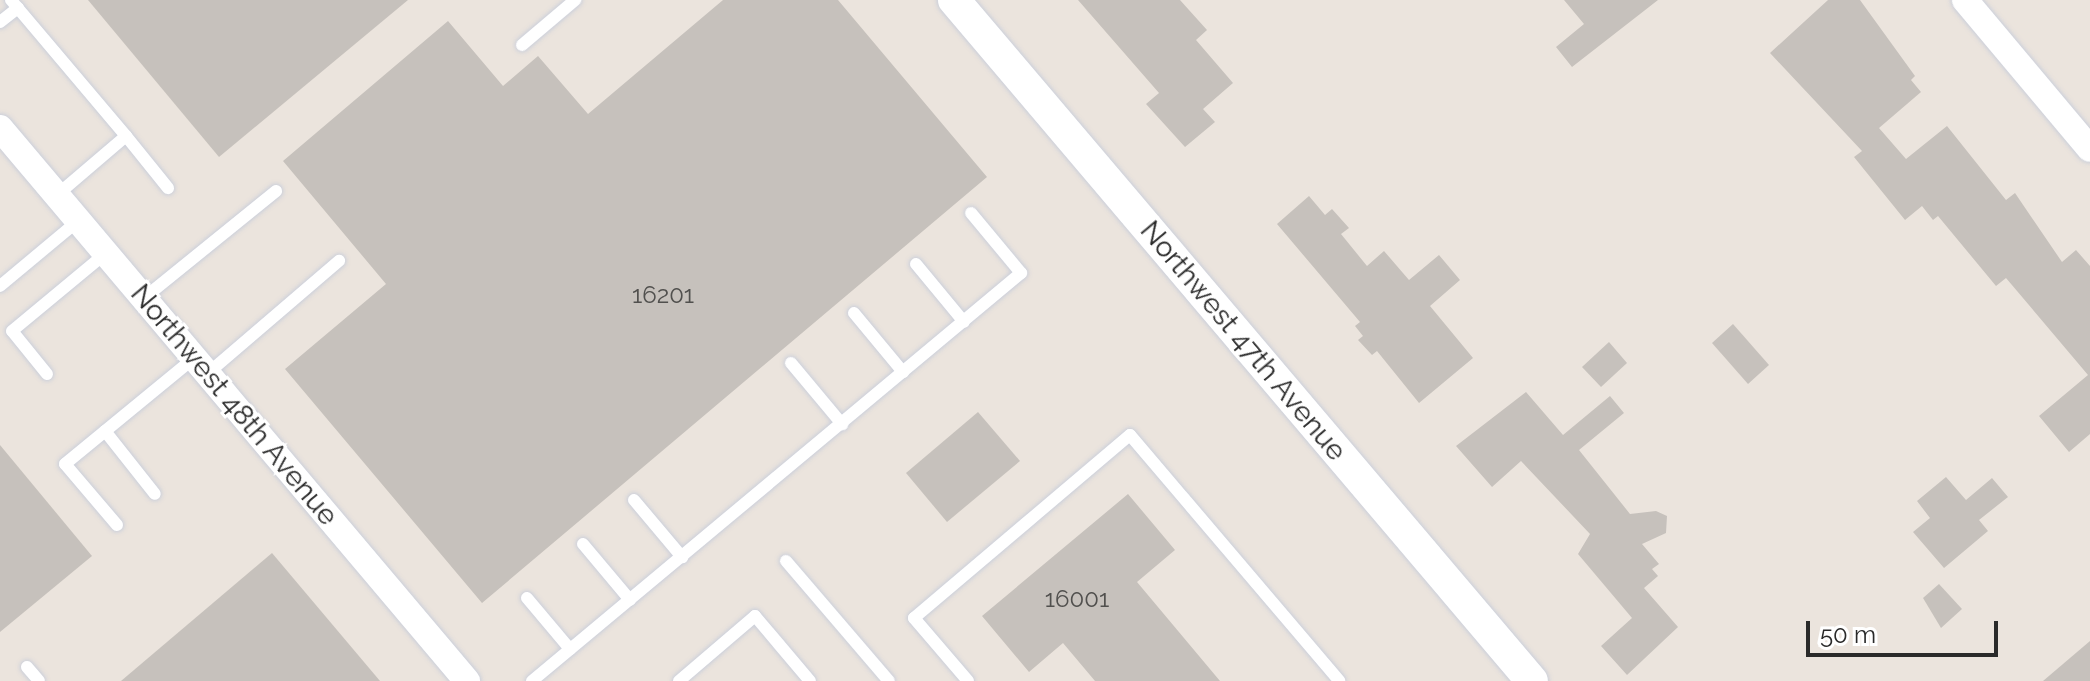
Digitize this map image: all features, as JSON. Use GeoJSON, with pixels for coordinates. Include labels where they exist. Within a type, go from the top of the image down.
{"type":"FeatureCollection","features":[{"type":"Feature","properties":{"kind":"street","name":"Northwest 47th Avenue"},"geometry":{"type":"LineString","coordinates":[[954,0],[1532,681]]}},
{"type":"Feature","properties":{"kind":"street"},"geometry":{"type":"LineString","coordinates":[[1965,0],[2090,149]]}},
{"type":"Feature","properties":{"kind":"street","name":"Northwest 48th Avenue"},"geometry":{"type":"LineString","coordinates":[[0,128],[459,678]]}},
{"type":"Feature","properties":{"kind":"lane"},"geometry":{"type":"LineString","coordinates":[[522,45],[575,0]]}},
{"type":"Feature","properties":{"kind":"lane"},"geometry":{"type":"LineString","coordinates":[[0,22],[14,4],[168,188]]}},
{"type":"Feature","properties":{"kind":"lane"},"geometry":{"type":"LineString","coordinates":[[57,195],[126,136]]}},
{"type":"Feature","properties":{"kind":"lane"},"geometry":{"type":"LineString","coordinates":[[144,298],[276,191]]}},
{"type":"Feature","properties":{"kind":"lane"},"geometry":{"type":"LineString","coordinates":[[532,681],[1021,273],[971,213]]}},
{"type":"Feature","properties":{"kind":"lane"},"geometry":{"type":"LineString","coordinates":[[1,284],[78,221]]}},
{"type":"Feature","properties":{"kind":"lane"},"geometry":{"type":"LineString","coordinates":[[47,374],[12,331],[106,253]]}},
{"type":"Feature","properties":{"kind":"lane"},"geometry":{"type":"LineString","coordinates":[[117,525],[65,464],[105,431],[200,366],[339,261]]}},
{"type":"Feature","properties":{"kind":"lane"},"geometry":{"type":"LineString","coordinates":[[916,264],[964,322]]}},
{"type":"Feature","properties":{"kind":"lane"},"geometry":{"type":"LineString","coordinates":[[854,313],[903,372]]}},
{"type":"Feature","properties":{"kind":"lane"},"geometry":{"type":"LineString","coordinates":[[791,363],[842,424]]}},
{"type":"Feature","properties":{"kind":"lane"},"geometry":{"type":"LineString","coordinates":[[105,431],[155,494]]}},
{"type":"Feature","properties":{"kind":"lane"},"geometry":{"type":"LineString","coordinates":[[968,681],[914,618],[1130,435],[1339,681]]}},
{"type":"Feature","properties":{"kind":"lane"},"geometry":{"type":"LineString","coordinates":[[634,500],[682,557]]}},
{"type":"Feature","properties":{"kind":"lane"},"geometry":{"type":"LineString","coordinates":[[583,544],[630,600]]}},
{"type":"Feature","properties":{"kind":"lane"},"geometry":{"type":"LineString","coordinates":[[786,561],[889,681]]}},
{"type":"Feature","properties":{"kind":"lane"},"geometry":{"type":"LineString","coordinates":[[527,598],[570,649]]}},
{"type":"Feature","properties":{"kind":"lane"},"geometry":{"type":"LineString","coordinates":[[679,681],[755,616],[810,681]]}},
{"type":"Feature","properties":{"kind":"lane"},"geometry":{"type":"LineString","coordinates":[[27,667],[39,681]]}},
{"type":"Feature","properties":{"kind":"building"},"geometry":{"type":"Polygon","coordinates":[[[88,0],[408,0],[219,157],[88,0]]]}},
{"type":"Feature","properties":{"kind":"building"},"geometry":{"type":"Polygon","coordinates":[[[723,0],[838,0],[987,177],[482,603],[285,369],[386,284],[283,161],[448,21],[503,86],[538,56],[588,114],[723,0]]]}},
{"type":"Feature","properties":{"kind":"building"},"geometry":{"type":"Polygon","coordinates":[[[1078,0],[1180,0],[1207,30],[1196,40],[1233,83],[1203,109],[1215,122],[1185,147],[1146,104],[1159,93],[1078,0]]]}},
{"type":"Feature","properties":{"kind":"building"},"geometry":{"type":"Polygon","coordinates":[[[1564,0],[1658,0],[1572,67],[1556,47],[1584,24],[1564,0]]]}},
{"type":"Feature","properties":{"kind":"building"},"geometry":{"type":"Polygon","coordinates":[[[1828,0],[1860,0],[1915,76],[1911,80],[1921,92],[1879,128],[1906,159],[1947,126],[2006,200],[2015,193],[2062,262],[2076,250],[2090,266],[2090,434],[2069,452],[2039,416],[2088,375],[2006,278],[1996,286],[1938,216],[1933,220],[1922,206],[1905,220],[1854,157],[1862,151],[1770,53],[1828,0]]]}},
{"type":"Feature","properties":{"kind":"building"},"geometry":{"type":"Polygon","coordinates":[[[1309,196],[1325,215],[1332,209],[1349,228],[1341,234],[1367,266],[1384,251],[1409,280],[1439,255],[1460,280],[1430,306],[1473,358],[1419,403],[1377,351],[1372,355],[1358,340],[1363,336],[1355,326],[1360,322],[1277,224],[1309,196]]]}},
{"type":"Feature","properties":{"kind":"building"},"geometry":{"type":"Polygon","coordinates":[[[1733,324],[1769,365],[1748,384],[1712,343],[1733,324]]]}},
{"type":"Feature","properties":{"kind":"building"},"geometry":{"type":"Polygon","coordinates":[[[1609,342],[1627,363],[1601,387],[1582,367],[1609,342]]]}},
{"type":"Feature","properties":{"kind":"building"},"geometry":{"type":"Polygon","coordinates":[[[1526,392],[1563,435],[1610,396],[1624,413],[1579,450],[1630,514],[1656,511],[1667,516],[1666,533],[1642,544],[1659,564],[1652,569],[1658,576],[1644,588],[1678,627],[1627,675],[1601,646],[1632,618],[1578,554],[1590,534],[1521,461],[1492,487],[1456,446],[1526,392]]]}},
{"type":"Feature","properties":{"kind":"building"},"geometry":{"type":"Polygon","coordinates":[[[978,412],[1020,461],[947,522],[906,473],[978,412]]]}},
{"type":"Feature","properties":{"kind":"building"},"geometry":{"type":"Polygon","coordinates":[[[0,445],[92,556],[0,632],[0,445]]]}},
{"type":"Feature","properties":{"kind":"building"},"geometry":{"type":"Polygon","coordinates":[[[1946,477],[1966,500],[1992,478],[2008,497],[1979,520],[1988,531],[1944,568],[1913,532],[1930,518],[1917,501],[1946,477]]]}},
{"type":"Feature","properties":{"kind":"building"},"geometry":{"type":"Polygon","coordinates":[[[1128,494],[1175,550],[1137,582],[1220,681],[1095,681],[1063,643],[1029,672],[982,616],[1128,494]]]}},
{"type":"Feature","properties":{"kind":"building"},"geometry":{"type":"Polygon","coordinates":[[[272,553],[380,681],[121,681],[272,553]]]}},
{"type":"Feature","properties":{"kind":"building"},"geometry":{"type":"Polygon","coordinates":[[[1939,584],[1962,609],[1941,628],[1923,598],[1939,584]]]}},
{"type":"Feature","properties":{"kind":"building"},"geometry":{"type":"Polygon","coordinates":[[[2090,641],[2090,681],[2043,681],[2090,641]]]}}]}
